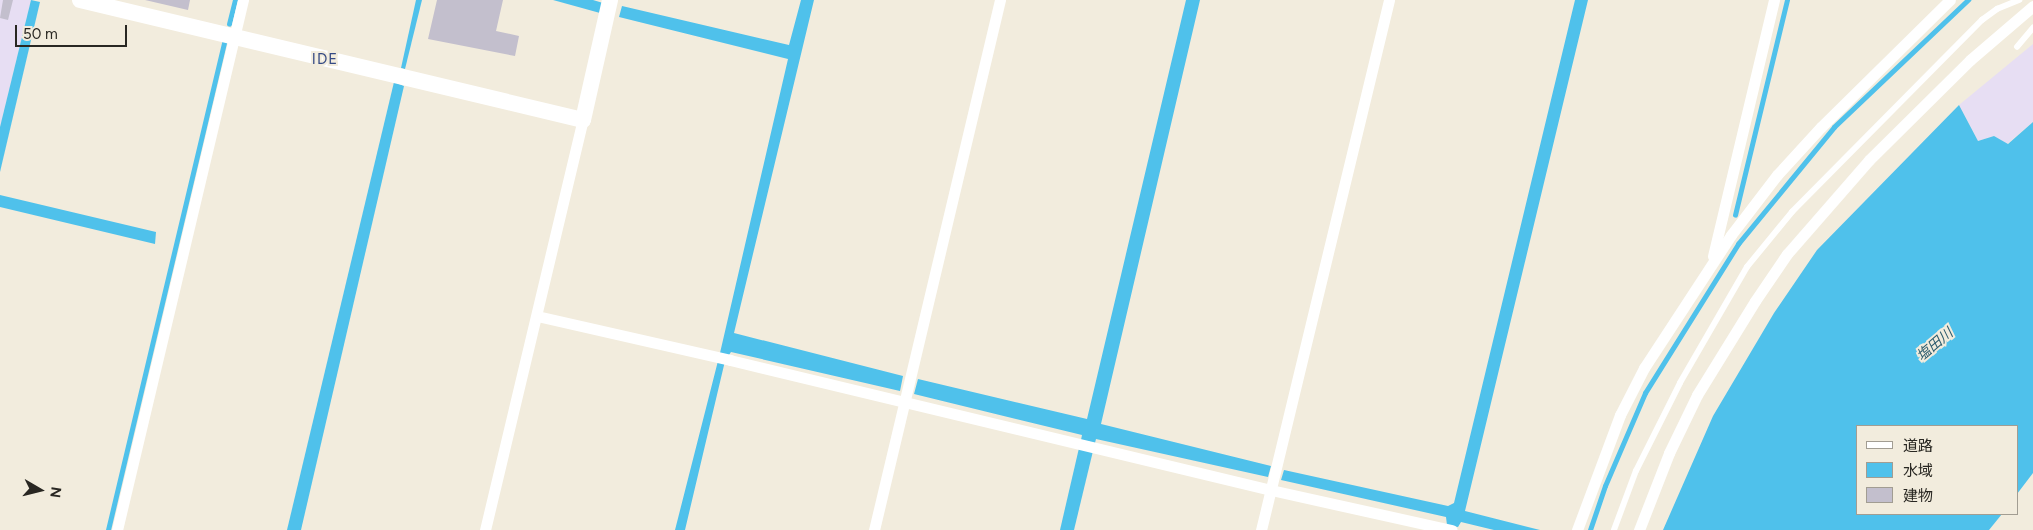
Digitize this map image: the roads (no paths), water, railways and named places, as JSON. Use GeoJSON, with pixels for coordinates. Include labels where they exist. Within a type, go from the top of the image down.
{"type":"FeatureCollection","features":[{"type":"Feature","properties":{"kind":"street"},"geometry":{"type":"LineString","coordinates":[[80,0],[583,120]]}},
{"type":"Feature","properties":{"kind":"street"},"geometry":{"type":"LineString","coordinates":[[117,530],[243,0]]}},
{"type":"Feature","properties":{"kind":"street"},"geometry":{"type":"LineString","coordinates":[[486,530],[610,0]]}},
{"type":"Feature","properties":{"kind":"street"},"geometry":{"type":"LineString","coordinates":[[874,530],[1000,0]]}},
{"type":"Feature","properties":{"kind":"street"},"geometry":{"type":"LineString","coordinates":[[1262,530],[1389,0]]}},
{"type":"Feature","properties":{"kind":"street"},"geometry":{"type":"LineString","coordinates":[[1712,263],[1774,0]]}},
{"type":"Feature","properties":{"kind":"street"},"geometry":{"type":"LineString","coordinates":[[1577,530],[1628,399],[1644,368],[1731,235],[1784,168],[1821,127],[1950,0]]}},
{"type":"Feature","properties":{"kind":"street"},"geometry":{"type":"LineString","coordinates":[[1639,530],[1669,453],[1697,395],[1755,301],[1787,254],[1869,160],[1970,60],[2033,6]]}},
{"type":"Feature","properties":{"kind":"street"},"geometry":{"type":"LineString","coordinates":[[537,316],[730,360],[1271,490],[1450,530]]}},
{"type":"Feature","properties":{"kind":"lane"},"geometry":{"type":"LineString","coordinates":[[1614,530],[1636,471],[1680,383],[1747,267],[1792,212],[1982,20],[1998,9],[2018,0]]}},
{"type":"Feature","properties":{"kind":"lane"},"geometry":{"type":"LineString","coordinates":[[2016,47],[2033,28]]}},
{"type":"Feature","properties":{"kind":"water"},"geometry":{"type":"Polygon","coordinates":[[[31,0],[40,2],[0,172],[0,127],[31,0]]]}},
{"type":"Feature","properties":{"kind":"water"},"geometry":{"type":"Polygon","coordinates":[[[416,0],[422,0],[405,69],[401,68],[416,0]]]}},
{"type":"Feature","properties":{"kind":"water"},"geometry":{"type":"Polygon","coordinates":[[[553,0],[593,0],[603,3],[600,13],[553,0]]]}},
{"type":"Feature","properties":{"kind":"water"},"geometry":{"type":"Polygon","coordinates":[[[801,0],[814,0],[734,333],[903,376],[900,391],[731,352],[725,361],[685,530],[675,530],[720,353],[788,59],[619,17],[622,6],[789,45],[801,0]]]}},
{"type":"Feature","properties":{"kind":"water"},"geometry":{"type":"Polygon","coordinates":[[[1186,0],[1200,0],[1101,424],[1271,466],[1268,477],[1096,439],[1095,443],[1081,440],[1082,435],[914,394],[918,379],[1087,419],[1186,0]]]}},
{"type":"Feature","properties":{"kind":"water"},"geometry":{"type":"Polygon","coordinates":[[[1575,0],[1588,0],[1465,511],[1540,530],[1494,530],[1461,522],[1458,527],[1447,525],[1446,517],[1281,480],[1284,470],[1448,506],[1454,503],[1575,0]]]}},
{"type":"Feature","properties":{"kind":"water"},"geometry":{"type":"Polygon","coordinates":[[[394,82],[404,86],[301,530],[287,530],[394,82]]]}},
{"type":"Feature","properties":{"kind":"water","name":"塩田川"},"geometry":{"type":"Polygon","coordinates":[[[1959,105],[1978,141],[1994,136],[2008,144],[2033,122],[2033,473],[2018,493],[2018,425],[1856,425],[1856,515],[2001,515],[1989,530],[1663,530],[1713,416],[1774,313],[1817,250],[1959,105]]]}},
{"type":"Feature","properties":{"kind":"water"},"geometry":{"type":"Polygon","coordinates":[[[0,195],[156,232],[155,244],[0,207],[0,195]]]}},
{"type":"Feature","properties":{"kind":"water"},"geometry":{"type":"Polygon","coordinates":[[[1079,448],[1093,451],[1074,530],[1060,530],[1079,448]]]}},
{"type":"Feature","properties":{"kind":"waterway"},"geometry":{"type":"LineString","coordinates":[[229,24],[235,0]]}},
{"type":"Feature","properties":{"kind":"waterway"},"geometry":{"type":"LineString","coordinates":[[1735,215],[1787,0]]}},
{"type":"Feature","properties":{"kind":"waterway"},"geometry":{"type":"LineString","coordinates":[[1590,530],[1605,486],[1645,393],[1738,244],[1834,127],[1968,0]]}},
{"type":"Feature","properties":{"kind":"waterway"},"geometry":{"type":"LineString","coordinates":[[108,530],[224,43]]}},
{"type":"Feature","properties":{"kind":"district","name":"IDE"},"geometry":{"type":"Point","coordinates":[325,60]}}]}
